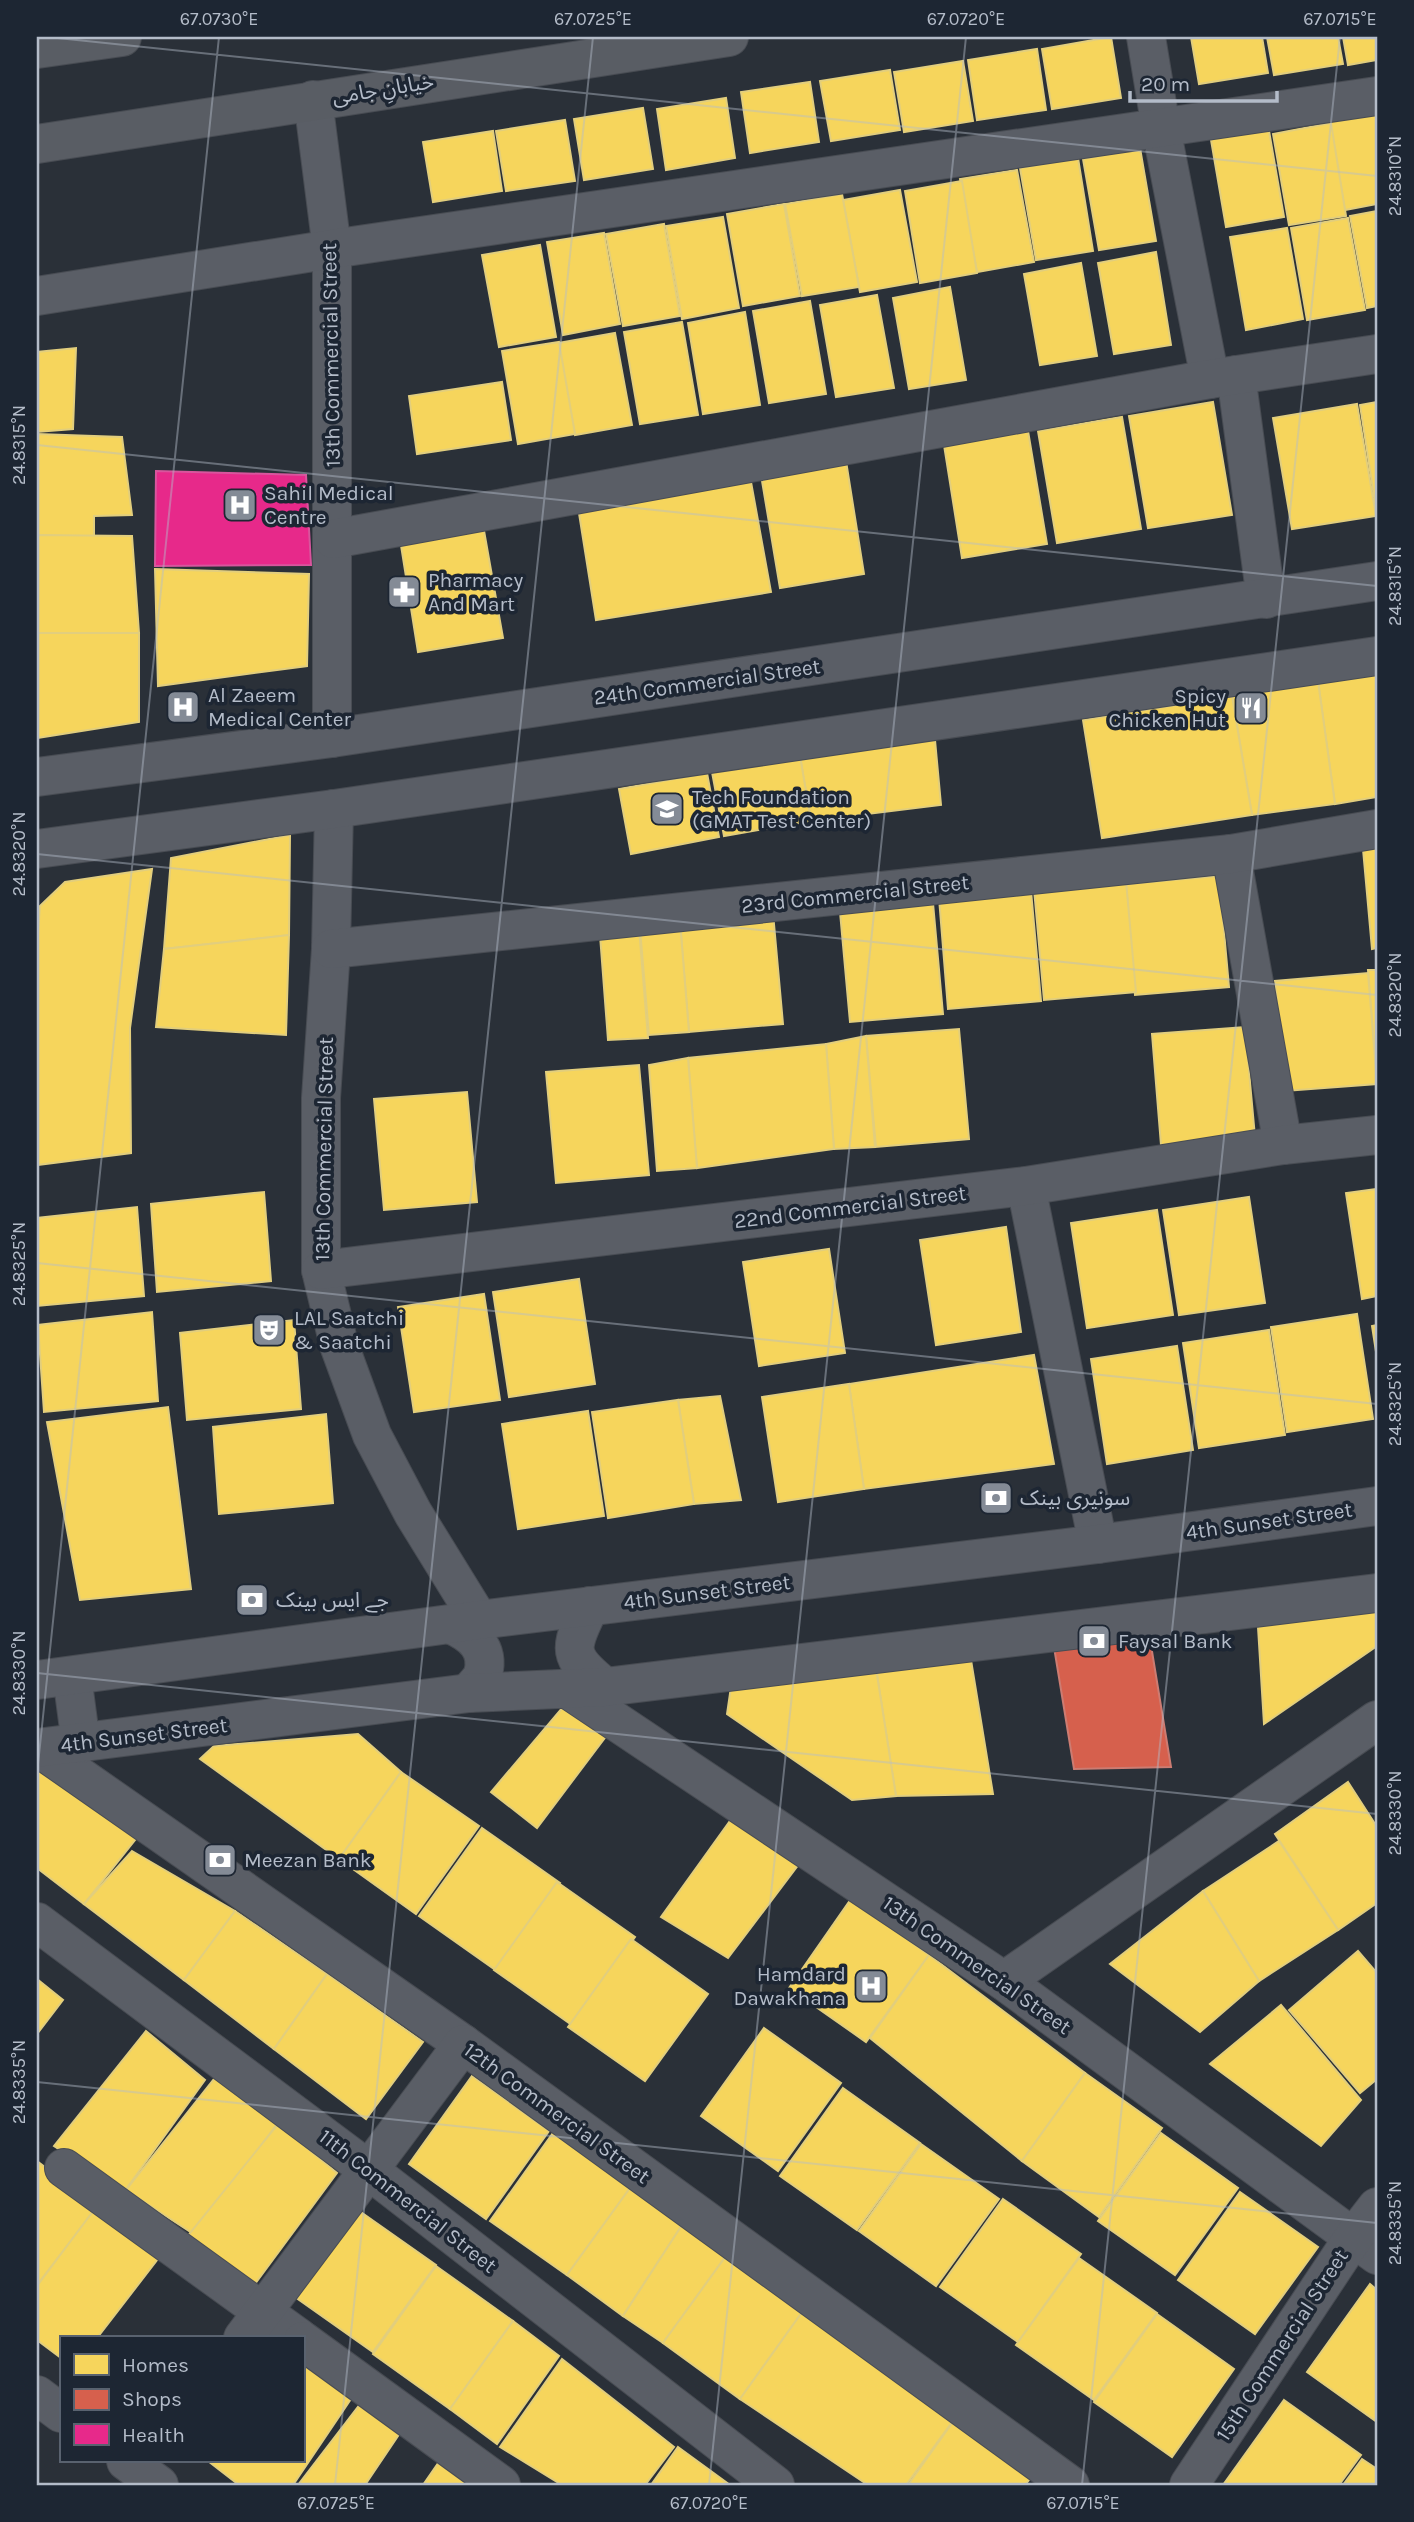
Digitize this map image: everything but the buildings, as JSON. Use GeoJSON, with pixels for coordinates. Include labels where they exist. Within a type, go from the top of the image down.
{"type":"FeatureCollection","features":[{"type":"Feature","properties":{"kind":"main road"},"geometry":{"type":"LineString","coordinates":[[37,49],[122,37]]}},
{"type":"Feature","properties":{"kind":"main road","name":"خیابانِ جامی"},"geometry":{"type":"LineString","coordinates":[[37,144],[729,37]]}},
{"type":"Feature","properties":{"kind":"street"},"geometry":{"type":"LineString","coordinates":[[1146,37],[1161,128],[1223,377],[1266,599]]}},
{"type":"Feature","properties":{"kind":"street"},"geometry":{"type":"LineString","coordinates":[[37,296],[332,249],[1377,96]]}},
{"type":"Feature","properties":{"kind":"street","name":"13th Commercial Street"},"geometry":{"type":"LineString","coordinates":[[313,100],[332,249],[332,738]]}},
{"type":"Feature","properties":{"kind":"street"},"geometry":{"type":"LineString","coordinates":[[333,539],[1223,377],[1377,354]]}},
{"type":"Feature","properties":{"kind":"street","name":"24th Commercial Street"},"geometry":{"type":"LineString","coordinates":[[37,776],[332,738],[1377,581]]}},
{"type":"Feature","properties":{"kind":"street"},"geometry":{"type":"LineString","coordinates":[[37,849],[334,809],[1377,656]]}},
{"type":"Feature","properties":{"kind":"street","name":"13th Commercial Street"},"geometry":{"type":"LineString","coordinates":[[334,809],[331,949],[321,1098],[321,1270],[340,1345],[372,1435],[465,1622]]}},
{"type":"Feature","properties":{"kind":"street","name":"23rd Commercial Street"},"geometry":{"type":"LineString","coordinates":[[331,949],[1231,854],[1377,829]]}},
{"type":"Feature","properties":{"kind":"street"},"geometry":{"type":"LineString","coordinates":[[1231,854],[1283,1145]]}},
{"type":"Feature","properties":{"kind":"street","name":"22nd Commercial Street"},"geometry":{"type":"LineString","coordinates":[[321,1270],[1026,1186],[1283,1145],[1377,1135]]}},
{"type":"Feature","properties":{"kind":"street"},"geometry":{"type":"LineString","coordinates":[[1026,1186],[1098,1544]]}},
{"type":"Feature","properties":{"kind":"street","name":"4th Sunset Street"},"geometry":{"type":"LineString","coordinates":[[55,1679],[465,1622],[1098,1544],[1377,1506]]}},
{"type":"Feature","properties":{"kind":"street","name":"4th Sunset Street"},"geometry":{"type":"LineString","coordinates":[[38,1748],[469,1693],[605,1687],[1377,1593]]}},
{"type":"Feature","properties":{"kind":"street"},"geometry":{"type":"LineString","coordinates":[[590,1606],[578,1630],[573,1650],[581,1667],[605,1687]]}},
{"type":"Feature","properties":{"kind":"street"},"geometry":{"type":"LineString","coordinates":[[465,1622],[483,1653],[483,1675],[469,1693]]}},
{"type":"Feature","properties":{"kind":"street"},"geometry":{"type":"LineString","coordinates":[[55,1679],[81,1744]]}},
{"type":"Feature","properties":{"kind":"street","name":"13th Commercial Street"},"geometry":{"type":"LineString","coordinates":[[566,1688],[1004,1981],[1365,2246]]}},
{"type":"Feature","properties":{"kind":"street"},"geometry":{"type":"LineString","coordinates":[[1004,1981],[1377,1720]]}},
{"type":"Feature","properties":{"kind":"street","name":"12th Commercial Street"},"geometry":{"type":"LineString","coordinates":[[38,1748],[463,2044],[1070,2485]]}},
{"type":"Feature","properties":{"kind":"street","name":"11th Commercial Street"},"geometry":{"type":"LineString","coordinates":[[37,1922],[370,2171],[775,2485]]}},
{"type":"Feature","properties":{"kind":"street"},"geometry":{"type":"LineString","coordinates":[[253,2326],[463,2044]]}},
{"type":"Feature","properties":{"kind":"street"},"geometry":{"type":"LineString","coordinates":[[64,2168],[253,2326],[287,2336]]}},
{"type":"Feature","properties":{"kind":"street","name":"15th Commercial Street"},"geometry":{"type":"LineString","coordinates":[[1189,2485],[1365,2246],[1377,2207]]}},
{"type":"Feature","properties":{"kind":"street"},"geometry":{"type":"LineString","coordinates":[[304,2342],[501,2485]]}},
{"type":"Feature","properties":{"kind":"street"},"geometry":{"type":"LineString","coordinates":[[37,2395],[60,2412]]}},
{"type":"Feature","properties":{"kind":"place","name":"Sahil Medical Centre"},"geometry":{"type":"Point","coordinates":[240,505]}},
{"type":"Feature","properties":{"kind":"place","name":"Pharmacy And Mart"},"geometry":{"type":"Point","coordinates":[404,592]}},
{"type":"Feature","properties":{"kind":"place","name":"Al Zaeem Medical Center"},"geometry":{"type":"Point","coordinates":[183,707]}},
{"type":"Feature","properties":{"kind":"place","name":"Spicy Chicken Hut"},"geometry":{"type":"Point","coordinates":[1251,708]}},
{"type":"Feature","properties":{"kind":"place","name":"Tech Foundation (GMAT Test Center)"},"geometry":{"type":"Point","coordinates":[667,809]}},
{"type":"Feature","properties":{"kind":"place","name":"LAL Saatchi & Saatchi"},"geometry":{"type":"Point","coordinates":[269,1330]}},
{"type":"Feature","properties":{"kind":"place","name":"سونیری بینک"},"geometry":{"type":"Point","coordinates":[996,1498]}},
{"type":"Feature","properties":{"kind":"place","name":"جے ایس بینک"},"geometry":{"type":"Point","coordinates":[252,1600]}},
{"type":"Feature","properties":{"kind":"place","name":"Faysal Bank"},"geometry":{"type":"Point","coordinates":[1094,1641]}},
{"type":"Feature","properties":{"kind":"place","name":"Meezan Bank"},"geometry":{"type":"Point","coordinates":[220,1860]}},
{"type":"Feature","properties":{"kind":"place","name":"Hamdard Dawakhana"},"geometry":{"type":"Point","coordinates":[871,1986]}}]}
